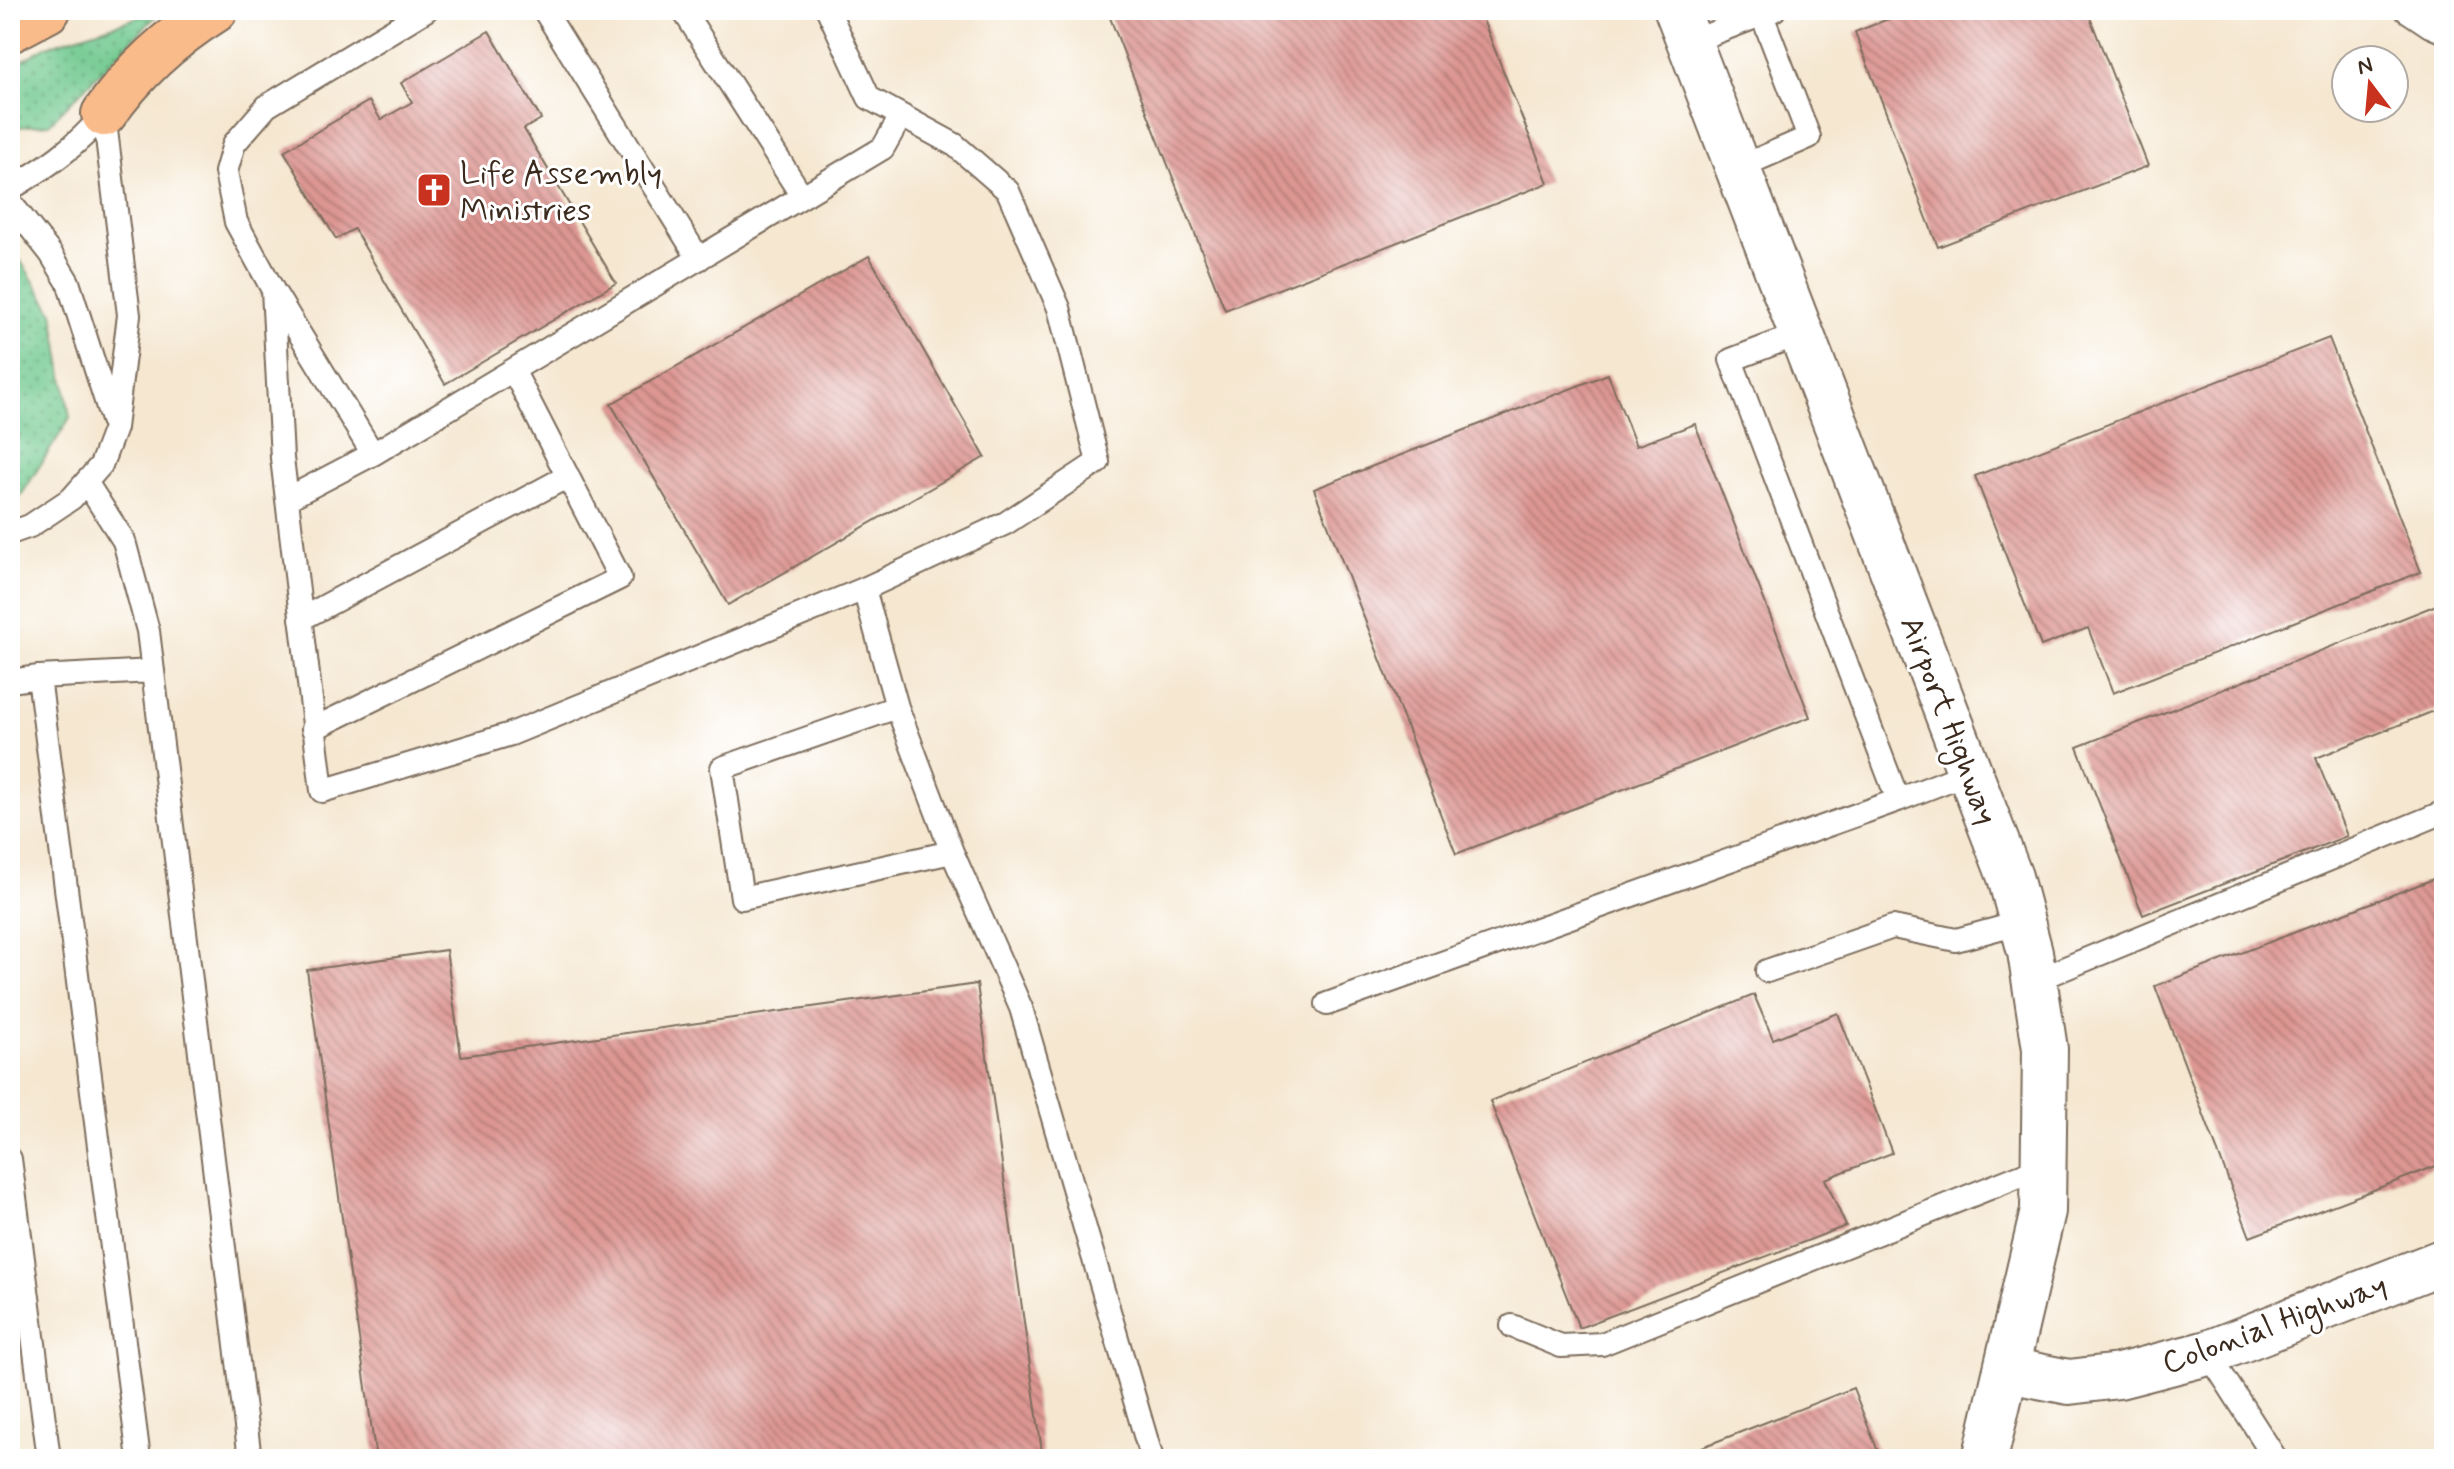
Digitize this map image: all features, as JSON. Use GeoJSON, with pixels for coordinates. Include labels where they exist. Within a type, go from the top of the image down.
{"type":"FeatureCollection","features":[{"type":"Feature","properties":{"kind":"highway"},"geometry":{"type":"LineString","coordinates":[[10,30],[48,10]]}},
{"type":"Feature","properties":{"kind":"highway"},"geometry":{"type":"LineString","coordinates":[[104,114],[125,85],[159,51],[215,10]]}},
{"type":"Feature","properties":{"kind":"street","name":"Airport Highway"},"geometry":{"type":"LineString","coordinates":[[1684,26],[2010,877],[2022,922],[2045,1049],[2043,1211],[1985,1459]]}},
{"type":"Feature","properties":{"kind":"street","name":"Colonial Highway"},"geometry":{"type":"LineString","coordinates":[[2008,1370],[2069,1382],[2119,1376],[2208,1353],[2444,1261]]}},
{"type":"Feature","properties":{"kind":"lane"},"geometry":{"type":"LineString","coordinates":[[373,454],[273,290],[236,222],[226,172],[234,144],[267,106],[426,10]]}},
{"type":"Feature","properties":{"kind":"lane"},"geometry":{"type":"LineString","coordinates":[[544,10],[699,259]]}},
{"type":"Feature","properties":{"kind":"lane"},"geometry":{"type":"LineString","coordinates":[[683,10],[802,196]]}},
{"type":"Feature","properties":{"kind":"lane"},"geometry":{"type":"LineString","coordinates":[[273,290],[282,458],[322,791],[511,734],[864,589],[1006,523],[1098,462],[1059,308],[1008,191],[955,145],[869,98],[828,10]]}},
{"type":"Feature","properties":{"kind":"lane"},"geometry":{"type":"LineString","coordinates":[[2406,10],[2444,32]]}},
{"type":"Feature","properties":{"kind":"lane"},"geometry":{"type":"LineString","coordinates":[[1684,26],[1768,12],[1809,137],[1738,168]]}},
{"type":"Feature","properties":{"kind":"lane"},"geometry":{"type":"LineString","coordinates":[[10,189],[60,158],[82,140],[104,114]]}},
{"type":"Feature","properties":{"kind":"lane"},"geometry":{"type":"LineString","coordinates":[[10,533],[30,526],[72,498],[101,465],[115,428],[129,315],[104,114]]}},
{"type":"Feature","properties":{"kind":"lane"},"geometry":{"type":"LineString","coordinates":[[287,499],[373,454],[883,148],[901,116]]}},
{"type":"Feature","properties":{"kind":"lane"},"geometry":{"type":"LineString","coordinates":[[10,202],[51,254],[68,282],[115,428]]}},
{"type":"Feature","properties":{"kind":"lane"},"geometry":{"type":"LineString","coordinates":[[1802,333],[1731,360],[1898,800]]}},
{"type":"Feature","properties":{"kind":"lane"},"geometry":{"type":"LineString","coordinates":[[313,729],[620,578],[513,370]]}},
{"type":"Feature","properties":{"kind":"lane"},"geometry":{"type":"LineString","coordinates":[[301,619],[568,476]]}},
{"type":"Feature","properties":{"kind":"lane"},"geometry":{"type":"LineString","coordinates":[[86,482],[124,541],[148,631],[250,1459]]}},
{"type":"Feature","properties":{"kind":"lane"},"geometry":{"type":"LineString","coordinates":[[864,589],[897,707],[952,852],[1021,1008],[1152,1459]]}},
{"type":"Feature","properties":{"kind":"lane"},"geometry":{"type":"LineString","coordinates":[[10,681],[153,671]]}},
{"type":"Feature","properties":{"kind":"lane"},"geometry":{"type":"LineString","coordinates":[[39,677],[139,1459]]}},
{"type":"Feature","properties":{"kind":"lane"},"geometry":{"type":"LineString","coordinates":[[897,707],[722,768],[742,898],[952,852]]}},
{"type":"Feature","properties":{"kind":"lane"},"geometry":{"type":"LineString","coordinates":[[1327,1004],[1970,772]]}},
{"type":"Feature","properties":{"kind":"lane"},"geometry":{"type":"LineString","coordinates":[[2034,981],[2444,812]]}},
{"type":"Feature","properties":{"kind":"lane"},"geometry":{"type":"LineString","coordinates":[[1767,971],[1893,927],[1956,940],[2022,922]]}},
{"type":"Feature","properties":{"kind":"lane"},"geometry":{"type":"LineString","coordinates":[[10,1159],[49,1459]]}},
{"type":"Feature","properties":{"kind":"lane"},"geometry":{"type":"LineString","coordinates":[[1512,1326],[1561,1346],[1602,1344],[2044,1166]]}},
{"type":"Feature","properties":{"kind":"lane"},"geometry":{"type":"LineString","coordinates":[[2208,1353],[2276,1459]]}},
{"type":"Feature","properties":{"kind":"green space"},"geometry":{"type":"Polygon","coordinates":[[[162,10],[49,124],[10,128],[10,68],[47,46],[162,10]]]}},
{"type":"Feature","properties":{"kind":"green space"},"geometry":{"type":"Polygon","coordinates":[[[10,244],[53,312],[70,418],[10,513],[10,244]]]}},
{"type":"Feature","properties":{"kind":"building"},"geometry":{"type":"Polygon","coordinates":[[[1107,10],[1479,10],[1548,183],[1225,310],[1107,10]]]}},
{"type":"Feature","properties":{"kind":"building"},"geometry":{"type":"Polygon","coordinates":[[[1911,10],[2087,10],[2148,166],[1938,247],[1855,32],[1911,10]]]}},
{"type":"Feature","properties":{"kind":"building","name":"Life Assembly Ministries"},"geometry":{"type":"Polygon","coordinates":[[[489,31],[541,119],[524,129],[616,283],[445,384],[354,229],[336,239],[284,151],[369,101],[381,120],[412,102],[401,83],[489,31]]]}},
{"type":"Feature","properties":{"kind":"building"},"geometry":{"type":"Polygon","coordinates":[[[869,256],[985,457],[728,605],[611,404],[869,256]]]}},
{"type":"Feature","properties":{"kind":"building"},"geometry":{"type":"Polygon","coordinates":[[[2329,338],[2421,572],[2113,693],[2088,628],[2041,646],[1975,476],[2329,338]]]}},
{"type":"Feature","properties":{"kind":"building"},"geometry":{"type":"Polygon","coordinates":[[[1608,374],[1636,446],[1695,424],[1810,717],[1456,854],[1314,489],[1608,374]]]}},
{"type":"Feature","properties":{"kind":"building"},"geometry":{"type":"Polygon","coordinates":[[[2444,602],[2444,707],[2316,758],[2347,836],[2143,915],[2077,747],[2444,602]]]}},
{"type":"Feature","properties":{"kind":"building"},"geometry":{"type":"Polygon","coordinates":[[[2444,875],[2444,1163],[2250,1237],[2155,986],[2444,875]]]}},
{"type":"Feature","properties":{"kind":"building"},"geometry":{"type":"Polygon","coordinates":[[[446,950],[461,1056],[977,984],[1043,1459],[376,1459],[307,970],[446,950]]]}},
{"type":"Feature","properties":{"kind":"building"},"geometry":{"type":"Polygon","coordinates":[[[1754,995],[1773,1039],[1838,1013],[1892,1153],[1825,1179],[1846,1226],[1579,1328],[1490,1101],[1754,995]]]}},
{"type":"Feature","properties":{"kind":"building"},"geometry":{"type":"Polygon","coordinates":[[[1853,1388],[1881,1459],[1672,1459],[1853,1388]]]}},
{"type":"Feature","properties":{"kind":"place","name":"Life Assembly Ministries"},"geometry":{"type":"Point","coordinates":[434,190]}}]}
